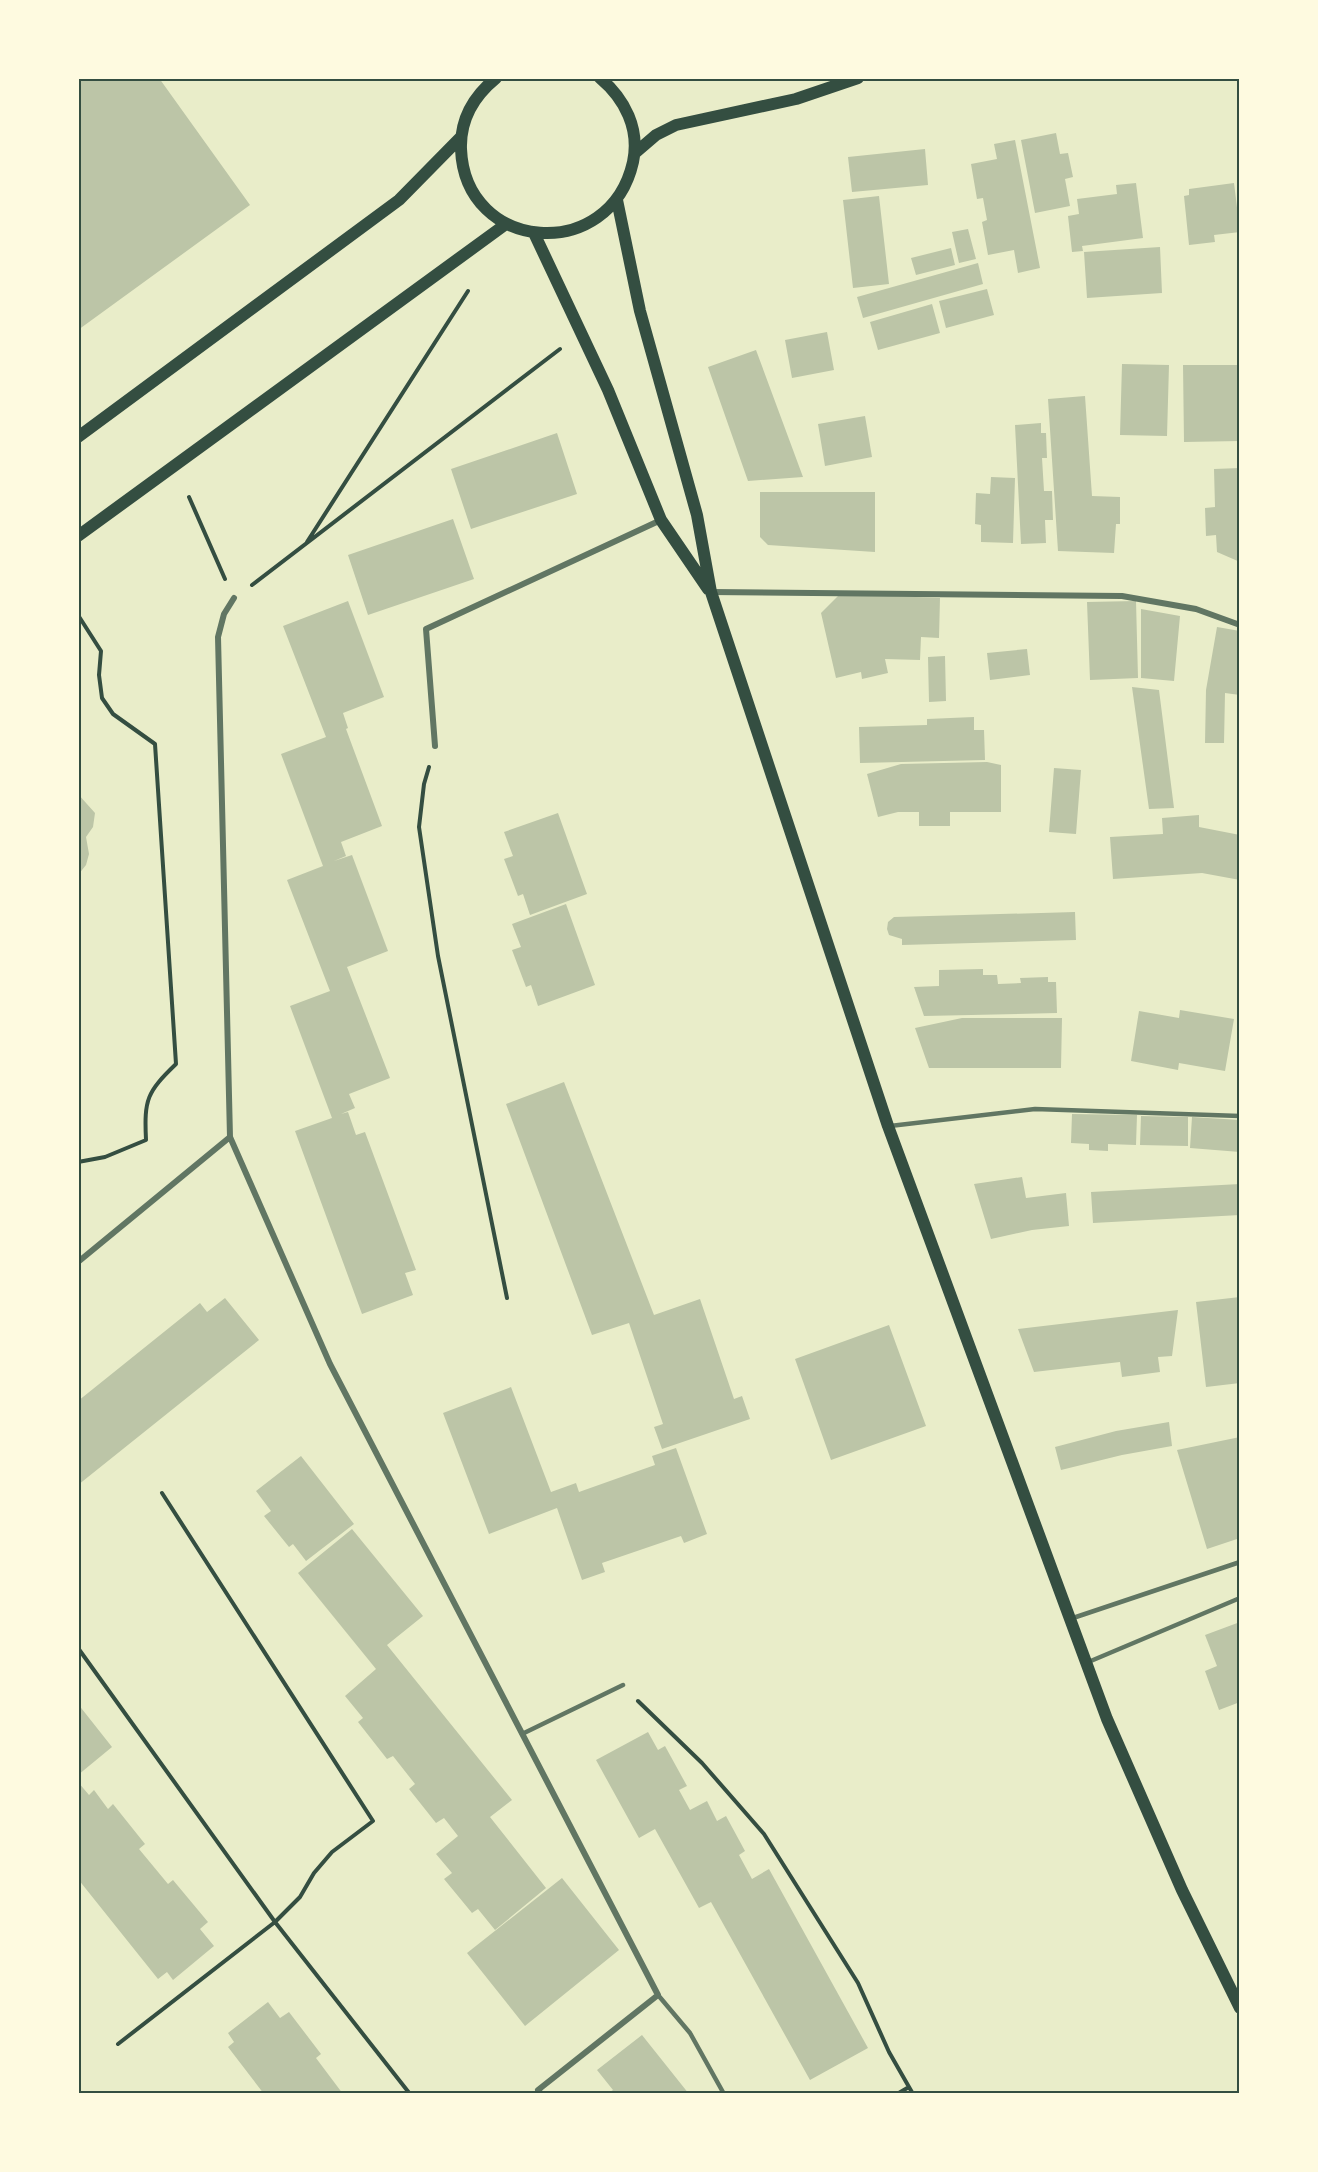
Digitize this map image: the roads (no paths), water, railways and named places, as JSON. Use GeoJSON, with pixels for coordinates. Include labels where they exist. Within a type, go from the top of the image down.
{"type":"FeatureCollection","features":[{"type":"Feature","properties":{"kind":"main road"},"geometry":{"type":"LineString","coordinates":[[496,78],[481,83],[468,111],[461,137],[462,162],[470,187],[485,208],[506,224],[534,233],[558,234],[580,228],[601,217],[617,200],[630,178],[635,153],[634,129],[626,107],[612,88],[600,78]]}},
{"type":"Feature","properties":{"kind":"main road"},"geometry":{"type":"LineString","coordinates":[[635,153],[656,135],[676,125],[796,99],[858,78]]}},
{"type":"Feature","properties":{"kind":"main road"},"geometry":{"type":"LineString","coordinates":[[78,437],[399,200],[461,137]]}},
{"type":"Feature","properties":{"kind":"main road"},"geometry":{"type":"LineString","coordinates":[[617,200],[640,310],[697,515],[711,592],[888,1126],[1107,1719],[1182,1890],[1240,2008]]}},
{"type":"Feature","properties":{"kind":"main road"},"geometry":{"type":"LineString","coordinates":[[78,536],[506,224]]}},
{"type":"Feature","properties":{"kind":"main road"},"geometry":{"type":"LineString","coordinates":[[534,233],[581,331],[661,520],[711,592]]}},
{"type":"Feature","properties":{"kind":"street"},"geometry":{"type":"LineString","coordinates":[[435,746],[426,629],[661,520]]}},
{"type":"Feature","properties":{"kind":"street"},"geometry":{"type":"LineString","coordinates":[[711,592],[1122,596],[1196,609],[1240,625]]}},
{"type":"Feature","properties":{"kind":"street"},"geometry":{"type":"LineString","coordinates":[[234,598],[224,614],[218,637],[230,1137],[330,1364],[658,1995],[538,2090],[541,2094]]}},
{"type":"Feature","properties":{"kind":"street"},"geometry":{"type":"LineString","coordinates":[[78,1262],[230,1137]]}},
{"type":"Feature","properties":{"kind":"lane"},"geometry":{"type":"LineString","coordinates":[[888,1126],[1035,1109],[1240,1116]]}},
{"type":"Feature","properties":{"kind":"lane"},"geometry":{"type":"LineString","coordinates":[[1070,1619],[1240,1562]]}},
{"type":"Feature","properties":{"kind":"lane"},"geometry":{"type":"LineString","coordinates":[[1086,1663],[1240,1598]]}},
{"type":"Feature","properties":{"kind":"lane"},"geometry":{"type":"LineString","coordinates":[[522,1734],[623,1685]]}},
{"type":"Feature","properties":{"kind":"lane"},"geometry":{"type":"LineString","coordinates":[[658,1995],[690,2033],[724,2094]]}}]}
